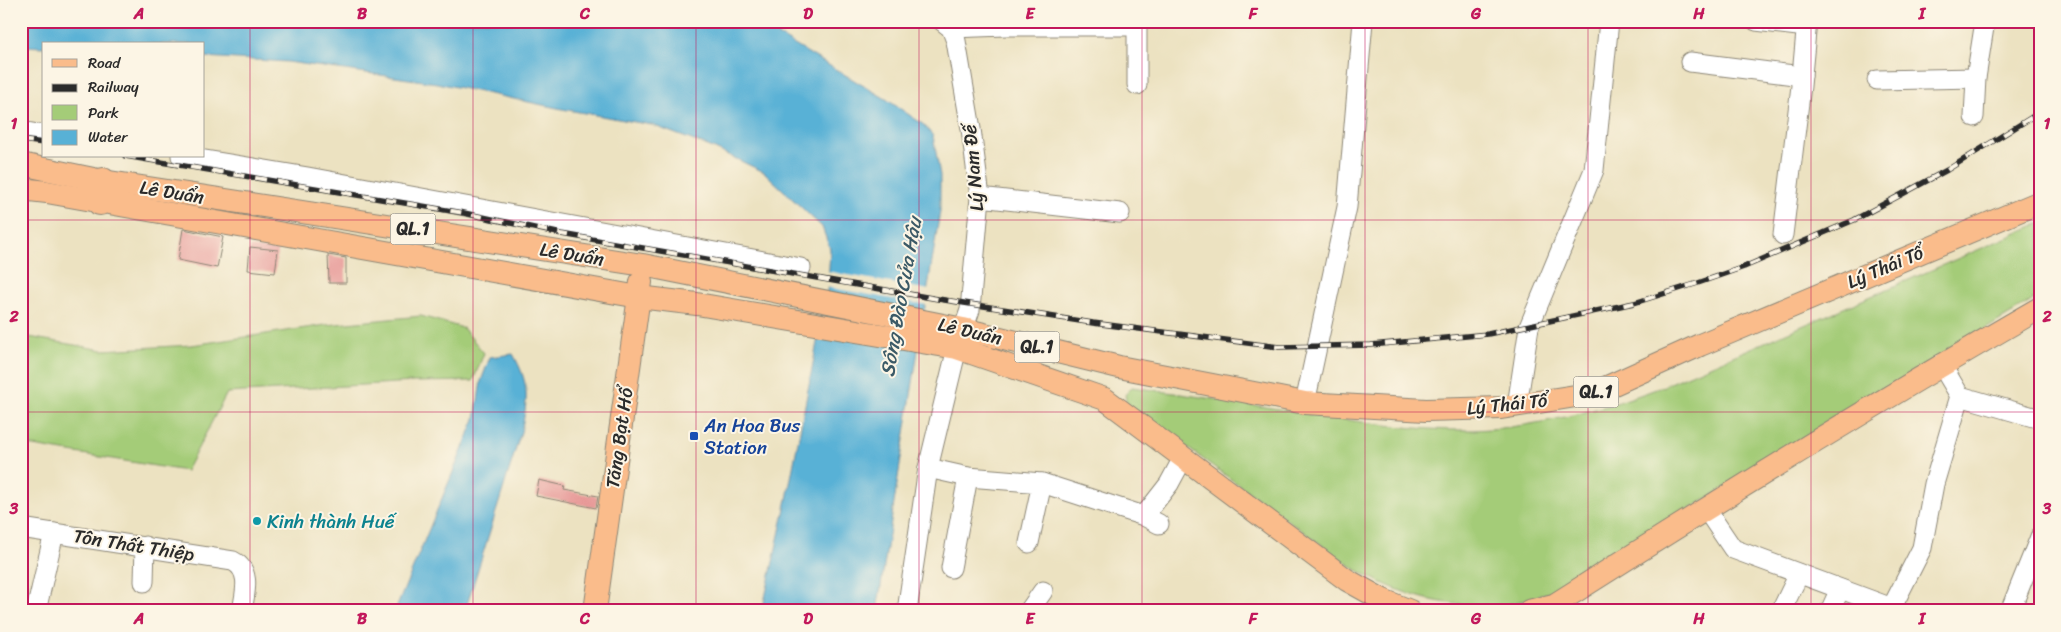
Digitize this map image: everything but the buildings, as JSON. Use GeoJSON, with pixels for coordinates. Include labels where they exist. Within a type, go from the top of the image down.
{"type":"FeatureCollection","features":[{"type":"Feature","properties":{"kind":"main road","name":"Lê Duẩn"},"geometry":{"type":"LineString","coordinates":[[21,164],[102,191],[639,297],[798,321],[955,338],[1119,367]]}},
{"type":"Feature","properties":{"kind":"main road","name":"Lê Duẩn"},"geometry":{"type":"LineString","coordinates":[[21,189],[102,191],[643,266],[805,298],[955,338],[1105,398]]}},
{"type":"Feature","properties":{"kind":"main road","name":"Lý Thái Tổ"},"geometry":{"type":"LineString","coordinates":[[1119,367],[1305,403],[1426,410],[1517,406],[1594,393],[1700,345],[2040,202]]}},
{"type":"Feature","properties":{"kind":"main road","name":"Tăng Bạt Hổ"},"geometry":{"type":"LineString","coordinates":[[595,611],[643,266]]}},
{"type":"Feature","properties":{"kind":"main road"},"geometry":{"type":"LineString","coordinates":[[1529,611],[1550,608],[1706,509],[1942,364],[2040,308]]}},
{"type":"Feature","properties":{"kind":"main road"},"geometry":{"type":"LineString","coordinates":[[1105,398],[1119,367]]}},
{"type":"Feature","properties":{"kind":"main road","name":"QL.1"},"geometry":{"type":"LineString","coordinates":[[1105,398],[1347,580],[1383,600],[1410,611]]}},
{"type":"Feature","properties":{"kind":"street"},"geometry":{"type":"LineString","coordinates":[[1305,403],[1346,206],[1363,21]]}},
{"type":"Feature","properties":{"kind":"street"},"geometry":{"type":"LineString","coordinates":[[1517,406],[1529,326],[1594,170],[1609,21]]}},
{"type":"Feature","properties":{"kind":"street"},"geometry":{"type":"LineString","coordinates":[[1756,21],[1806,24],[1802,76],[1782,235]]}},
{"type":"Feature","properties":{"kind":"street"},"geometry":{"type":"LineString","coordinates":[[1974,117],[1976,78],[1985,21]]}},
{"type":"Feature","properties":{"kind":"street"},"geometry":{"type":"LineString","coordinates":[[948,23],[1005,26],[1137,24],[1137,85]]}},
{"type":"Feature","properties":{"kind":"street","name":"Lý Nam Đế"},"geometry":{"type":"LineString","coordinates":[[907,611],[928,468],[955,338],[970,303],[980,197],[956,40],[948,23]]}},
{"type":"Feature","properties":{"kind":"street"},"geometry":{"type":"LineString","coordinates":[[1690,62],[1802,76]]}},
{"type":"Feature","properties":{"kind":"street"},"geometry":{"type":"LineString","coordinates":[[1877,80],[1976,78]]}},
{"type":"Feature","properties":{"kind":"street"},"geometry":{"type":"LineString","coordinates":[[21,131],[42,135]]}},
{"type":"Feature","properties":{"kind":"street"},"geometry":{"type":"LineString","coordinates":[[192,158],[308,177],[801,268]]}},
{"type":"Feature","properties":{"kind":"street"},"geometry":{"type":"LineString","coordinates":[[980,197],[1120,213]]}},
{"type":"Feature","properties":{"kind":"street"},"geometry":{"type":"LineString","coordinates":[[1942,364],[1960,396],[2040,419]]}},
{"type":"Feature","properties":{"kind":"street"},"geometry":{"type":"LineString","coordinates":[[1706,509],[1733,549],[1891,609],[1922,548],[1934,484],[1960,396]]}},
{"type":"Feature","properties":{"kind":"street"},"geometry":{"type":"LineString","coordinates":[[928,468],[968,477],[1042,483],[1151,520],[1183,458]]}},
{"type":"Feature","properties":{"kind":"street"},"geometry":{"type":"LineString","coordinates":[[951,568],[968,477]]}},
{"type":"Feature","properties":{"kind":"street"},"geometry":{"type":"LineString","coordinates":[[1029,543],[1042,483]]}},
{"type":"Feature","properties":{"kind":"street","name":"Tôn Thất Thiệp"},"geometry":{"type":"LineString","coordinates":[[21,528],[233,561],[243,569],[247,585],[242,611]]}},
{"type":"Feature","properties":{"kind":"street"},"geometry":{"type":"LineString","coordinates":[[36,611],[54,533]]}},
{"type":"Feature","properties":{"kind":"street"},"geometry":{"type":"LineString","coordinates":[[2010,611],[2040,537]]}},
{"type":"Feature","properties":{"kind":"street"},"geometry":{"type":"LineString","coordinates":[[144,582],[145,546]]}},
{"type":"Feature","properties":{"kind":"street"},"geometry":{"type":"LineString","coordinates":[[1781,611],[1799,574]]}},
{"type":"Feature","properties":{"kind":"street"},"geometry":{"type":"LineString","coordinates":[[1830,611],[1840,589]]}},
{"type":"Feature","properties":{"kind":"street"},"geometry":{"type":"LineString","coordinates":[[1029,611],[1043,591]]}},
{"type":"Feature","properties":{"kind":"green space"},"geometry":{"type":"Polygon","coordinates":[[[2040,223],[2040,296],[1560,588],[1509,604],[1462,604],[1430,600],[1385,584],[1355,569],[1127,404],[1125,395],[1132,387],[1366,423],[1430,429],[1496,429],[1544,422],[1614,404],[1659,388],[2040,223]]]}},
{"type":"Feature","properties":{"kind":"green space"},"geometry":{"type":"Polygon","coordinates":[[[421,316],[463,328],[484,353],[473,381],[413,382],[227,393],[186,471],[21,444],[21,334],[103,350],[192,345],[326,325],[421,316]]]}},
{"type":"Feature","properties":{"kind":"water","name":"Sông Đào Cửa Hậu"},"geometry":{"type":"Polygon","coordinates":[[[21,21],[754,21],[886,99],[924,125],[933,136],[940,175],[940,211],[877,611],[762,611],[787,499],[828,285],[830,249],[822,227],[764,172],[713,148],[652,125],[562,109],[437,83],[288,62],[205,57],[205,42],[42,42],[42,47],[21,46],[21,21]]]}},
{"type":"Feature","properties":{"kind":"water"},"geometry":{"type":"Polygon","coordinates":[[[513,354],[519,365],[526,392],[521,432],[465,611],[395,611],[475,419],[481,381],[490,357],[513,354]]]}},
{"type":"Feature","properties":{"kind":"pier"},"geometry":{"type":"Polygon","coordinates":[[[826,271],[929,290],[927,305],[825,287],[826,271]]]}},
{"type":"Feature","properties":{"kind":"railway"},"geometry":{"type":"LineString","coordinates":[[137,158],[464,213],[562,234],[938,299],[1093,323],[1279,347],[1371,345],[1488,334],[1634,303],[1744,267],[1854,220],[1947,170],[2040,112]]}},
{"type":"Feature","properties":{"kind":"railway"},"geometry":{"type":"LineString","coordinates":[[21,140],[42,143]]}},
{"type":"Feature","properties":{"kind":"place","name":"An Hoa Bus Station"},"geometry":{"type":"Point","coordinates":[694,436]}},
{"type":"Feature","properties":{"kind":"place","name":"Kinh thành Huế"},"geometry":{"type":"Point","coordinates":[257,521]}}]}
